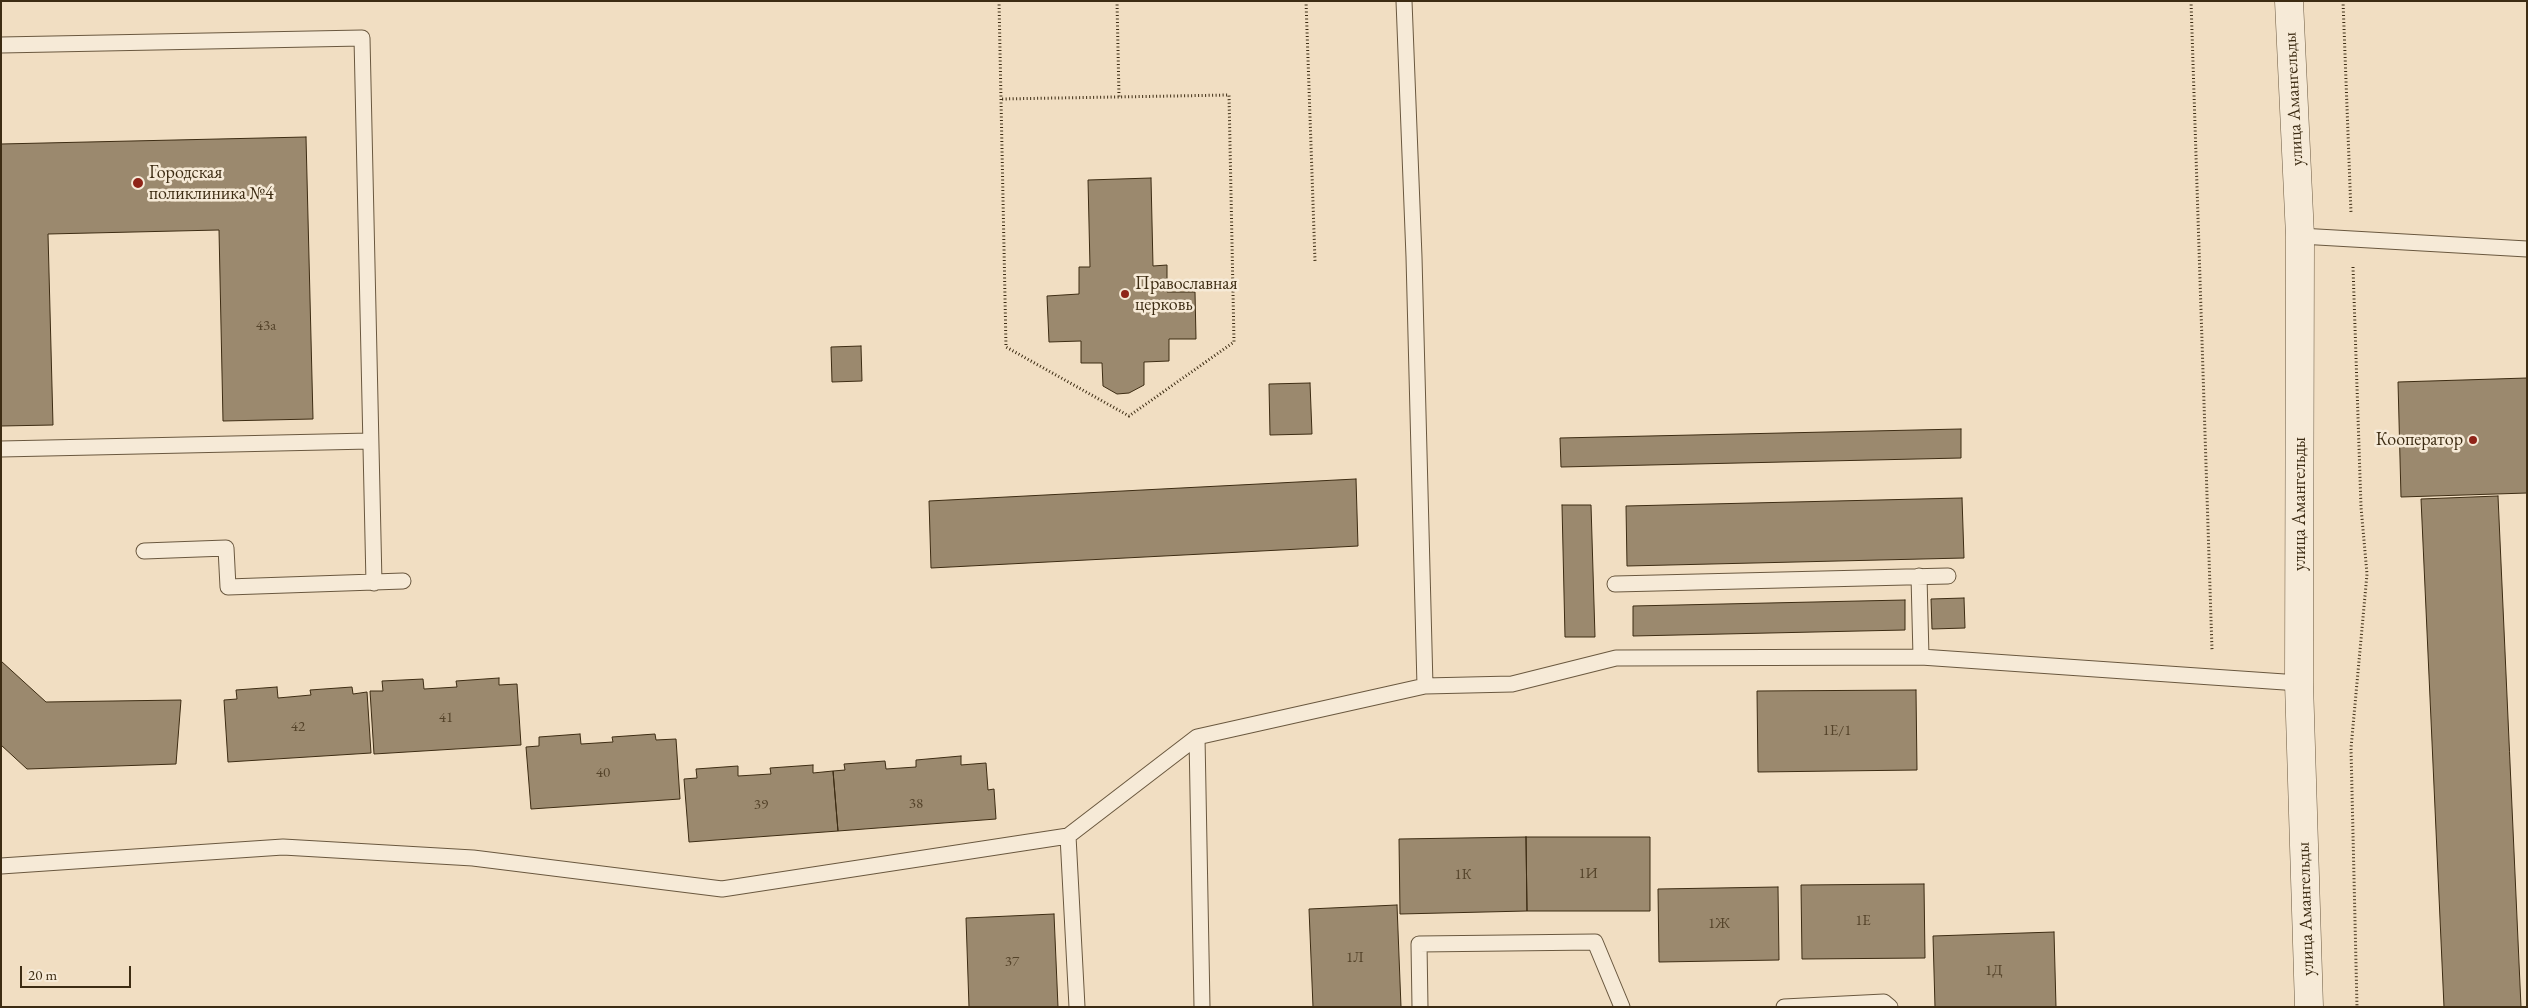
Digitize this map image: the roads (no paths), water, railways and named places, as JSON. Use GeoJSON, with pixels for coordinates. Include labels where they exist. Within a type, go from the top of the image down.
{"type":"FeatureCollection","features":[{"type":"Feature","properties":{"kind":"street","name":"улица Амангельды"},"geometry":{"type":"LineString","coordinates":[[2289,1],[2300,236],[2299,683],[2309,1007]]}},
{"type":"Feature","properties":{"kind":"lane"},"geometry":{"type":"LineString","coordinates":[[1404,1],[1414,257],[1425,686]]}},
{"type":"Feature","properties":{"kind":"lane"},"geometry":{"type":"LineString","coordinates":[[1,45],[362,38],[374,583]]}},
{"type":"Feature","properties":{"kind":"lane"},"geometry":{"type":"LineString","coordinates":[[2300,236],[2527,249]]}},
{"type":"Feature","properties":{"kind":"lane"},"geometry":{"type":"LineString","coordinates":[[1,449],[370,441]]}},
{"type":"Feature","properties":{"kind":"lane"},"geometry":{"type":"LineString","coordinates":[[144,551],[226,548],[228,587],[403,581]]}},
{"type":"Feature","properties":{"kind":"lane"},"geometry":{"type":"LineString","coordinates":[[1919,576],[1921,657]]}},
{"type":"Feature","properties":{"kind":"lane"},"geometry":{"type":"LineString","coordinates":[[1615,584],[1948,576]]}},
{"type":"Feature","properties":{"kind":"lane"},"geometry":{"type":"LineString","coordinates":[[1,866],[284,847],[474,858],[722,889],[1068,836],[1197,737],[1425,686],[1512,684],[1616,658],[1921,657],[2299,683]]}},
{"type":"Feature","properties":{"kind":"lane"},"geometry":{"type":"LineString","coordinates":[[1197,737],[1202,1007]]}},
{"type":"Feature","properties":{"kind":"lane"},"geometry":{"type":"LineString","coordinates":[[1068,836],[1077,1007]]}},
{"type":"Feature","properties":{"kind":"lane"},"geometry":{"type":"LineString","coordinates":[[1420,1007],[1419,944],[1595,942],[1622,1007]]}},
{"type":"Feature","properties":{"kind":"lane"},"geometry":{"type":"LineString","coordinates":[[1784,1007],[1884,1002],[1890,1007]]}},
{"type":"Feature","properties":{"kind":"place","name":"Городская поликлиника №4"},"geometry":{"type":"Point","coordinates":[138,183]}},
{"type":"Feature","properties":{"kind":"place","name":"Православная церковь"},"geometry":{"type":"Point","coordinates":[1125,294]}},
{"type":"Feature","properties":{"kind":"place","name":"Кооператор"},"geometry":{"type":"Point","coordinates":[2473,440]}}]}
